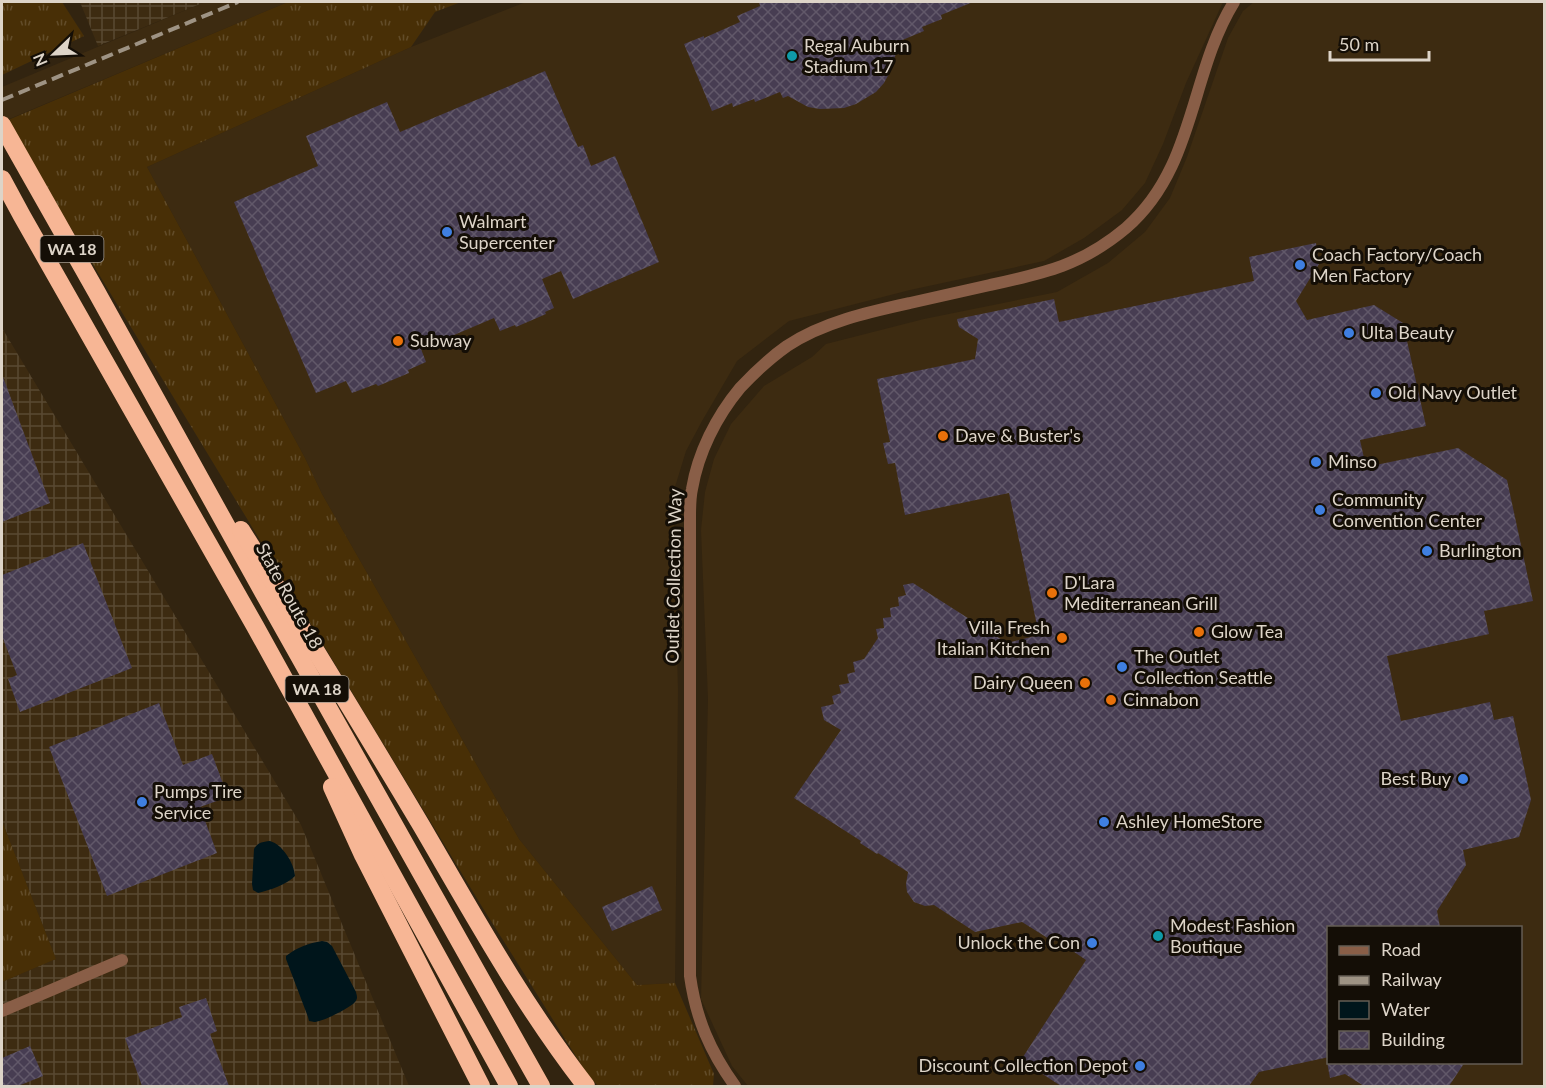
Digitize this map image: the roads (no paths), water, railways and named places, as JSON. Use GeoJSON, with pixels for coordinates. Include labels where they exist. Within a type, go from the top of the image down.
{"type":"FeatureCollection","features":[{"type":"Feature","properties":{"kind":"highway","name":"State Route 18"},"geometry":{"type":"LineString","coordinates":[[2,125],[541,1086]]}},
{"type":"Feature","properties":{"kind":"highway","name":"WA 18"},"geometry":{"type":"LineString","coordinates":[[2,178],[255,626],[509,1086]]}},
{"type":"Feature","properties":{"kind":"highway"},"geometry":{"type":"LineString","coordinates":[[2,184],[22,216]]}},
{"type":"Feature","properties":{"kind":"highway"},"geometry":{"type":"LineString","coordinates":[[96,291],[361,723],[522,995],[586,1086]]}},
{"type":"Feature","properties":{"kind":"highway"},"geometry":{"type":"LineString","coordinates":[[255,626],[363,855],[481,1086]]}},
{"type":"Feature","properties":{"kind":"street","name":"Outlet Collection Way"},"geometry":{"type":"LineString","coordinates":[[735,1086],[708,1043],[694,1001],[690,976],[690,517],[692,489],[708,439],[719,416],[751,376],[775,355],[799,339],[830,325],[873,311],[1050,271],[1086,256],[1126,227],[1156,193],[1173,166],[1209,58],[1228,11],[1234,2]]}},
{"type":"Feature","properties":{"kind":"street"},"geometry":{"type":"LineString","coordinates":[[2,1011],[122,960]]}},
{"type":"Feature","properties":{"kind":"water"},"geometry":{"type":"Polygon","coordinates":[[[270,841],[279,846],[287,855],[295,876],[283,885],[258,893],[253,890],[252,884],[254,849],[260,843],[270,841]]]}},
{"type":"Feature","properties":{"kind":"water"},"geometry":{"type":"Polygon","coordinates":[[[322,941],[332,946],[357,997],[352,1005],[342,1011],[314,1022],[309,1021],[286,956],[303,946],[322,941]]]}},
{"type":"Feature","properties":{"kind":"railway"},"geometry":{"type":"LineString","coordinates":[[2,100],[238,2]]}},
{"type":"Feature","properties":{"kind":"place","name":"Regal Auburn Stadium 17"},"geometry":{"type":"Point","coordinates":[792,56]}},
{"type":"Feature","properties":{"kind":"place","name":"Walmart Supercenter"},"geometry":{"type":"Point","coordinates":[447,232]}},
{"type":"Feature","properties":{"kind":"place","name":"Coach Factory/Coach Men Factory"},"geometry":{"type":"Point","coordinates":[1300,265]}},
{"type":"Feature","properties":{"kind":"place","name":"Ulta Beauty"},"geometry":{"type":"Point","coordinates":[1349,333]}},
{"type":"Feature","properties":{"kind":"place","name":"Subway"},"geometry":{"type":"Point","coordinates":[398,341]}},
{"type":"Feature","properties":{"kind":"place","name":"Old Navy Outlet"},"geometry":{"type":"Point","coordinates":[1376,393]}},
{"type":"Feature","properties":{"kind":"place","name":"Dave & Buster's"},"geometry":{"type":"Point","coordinates":[943,436]}},
{"type":"Feature","properties":{"kind":"place","name":"Minso"},"geometry":{"type":"Point","coordinates":[1316,462]}},
{"type":"Feature","properties":{"kind":"place","name":"Community Convention Center"},"geometry":{"type":"Point","coordinates":[1320,510]}},
{"type":"Feature","properties":{"kind":"place","name":"Burlington"},"geometry":{"type":"Point","coordinates":[1427,551]}},
{"type":"Feature","properties":{"kind":"place","name":"D'Lara Mediterranean Grill"},"geometry":{"type":"Point","coordinates":[1052,593]}},
{"type":"Feature","properties":{"kind":"place","name":"Glow Tea"},"geometry":{"type":"Point","coordinates":[1199,632]}},
{"type":"Feature","properties":{"kind":"place","name":"Villa Fresh Italian Kitchen"},"geometry":{"type":"Point","coordinates":[1062,638]}},
{"type":"Feature","properties":{"kind":"place","name":"The Outlet Collection Seattle"},"geometry":{"type":"Point","coordinates":[1122,667]}},
{"type":"Feature","properties":{"kind":"place","name":"Dairy Queen"},"geometry":{"type":"Point","coordinates":[1085,683]}},
{"type":"Feature","properties":{"kind":"place","name":"Cinnabon"},"geometry":{"type":"Point","coordinates":[1111,700]}},
{"type":"Feature","properties":{"kind":"place","name":"Best Buy"},"geometry":{"type":"Point","coordinates":[1463,779]}},
{"type":"Feature","properties":{"kind":"place","name":"Pumps Tire Service"},"geometry":{"type":"Point","coordinates":[142,802]}},
{"type":"Feature","properties":{"kind":"place","name":"Ashley HomeStore"},"geometry":{"type":"Point","coordinates":[1104,822]}},
{"type":"Feature","properties":{"kind":"place","name":"Modest Fashion Boutique"},"geometry":{"type":"Point","coordinates":[1158,936]}},
{"type":"Feature","properties":{"kind":"place","name":"Unlock the Con"},"geometry":{"type":"Point","coordinates":[1092,943]}},
{"type":"Feature","properties":{"kind":"place","name":"Discount Collection Depot"},"geometry":{"type":"Point","coordinates":[1140,1066]}}]}
